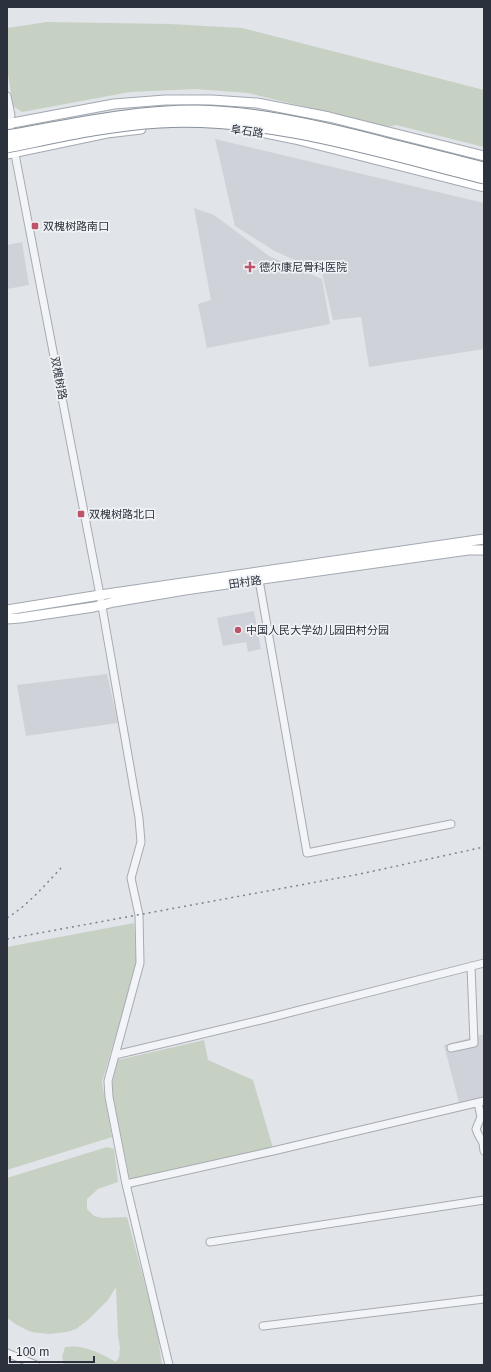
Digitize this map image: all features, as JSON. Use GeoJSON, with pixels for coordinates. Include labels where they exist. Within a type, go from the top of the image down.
{"type":"FeatureCollection","features":[{"type":"Feature","properties":{"kind":"highway","name":"阜石路"},"geometry":{"type":"LineString","coordinates":[[7,136],[129,115],[160,112],[205,112],[264,117],[316,126],[484,168]]}},
{"type":"Feature","properties":{"kind":"highway","name":"阜石路"},"geometry":{"type":"LineString","coordinates":[[10,151],[129,125],[160,122],[231,123],[315,136],[484,178]]}},
{"type":"Feature","properties":{"kind":"main road"},"geometry":{"type":"LineString","coordinates":[[8,123],[127,102],[188,99],[219,100],[257,103],[329,117],[484,156]]}},
{"type":"Feature","properties":{"kind":"main road","name":"阜石路"},"geometry":{"type":"LineString","coordinates":[[10,151],[149,128],[209,126],[250,130],[295,139],[484,187]]}},
{"type":"Feature","properties":{"kind":"main road","name":"田村路"},"geometry":{"type":"LineString","coordinates":[[7,619],[86,608],[101,600],[484,539]]}},
{"type":"Feature","properties":{"kind":"main road","name":"田村路"},"geometry":{"type":"LineString","coordinates":[[7,610],[259,580],[468,550],[484,550]]}},
{"type":"Feature","properties":{"kind":"street","name":"双槐树路"},"geometry":{"type":"LineString","coordinates":[[7,96],[11,116],[8,123],[10,151],[101,600],[139,818],[141,842],[131,878],[139,915],[140,963],[108,1081],[109,1097],[126,1184],[169,1365]]}},
{"type":"Feature","properties":{"kind":"street"},"geometry":{"type":"LineString","coordinates":[[259,580],[307,853],[451,824]]}},
{"type":"Feature","properties":{"kind":"street"},"geometry":{"type":"LineString","coordinates":[[115,1055],[265,1019],[484,963]]}},
{"type":"Feature","properties":{"kind":"street"},"geometry":{"type":"LineString","coordinates":[[451,1048],[474,1043],[471,966]]}},
{"type":"Feature","properties":{"kind":"street"},"geometry":{"type":"LineString","coordinates":[[126,1184],[288,1148],[481,1102],[482,1119],[476,1129],[483,1142],[484,1151]]}},
{"type":"Feature","properties":{"kind":"street"},"geometry":{"type":"LineString","coordinates":[[210,1242],[484,1200]]}},
{"type":"Feature","properties":{"kind":"street"},"geometry":{"type":"LineString","coordinates":[[263,1326],[484,1298]]}},
{"type":"Feature","properties":{"kind":"street"},"geometry":{"type":"LineString","coordinates":[[7,1353],[36,1365]]}},
{"type":"Feature","properties":{"kind":"shaded area"},"geometry":{"type":"Polygon","coordinates":[[[215,139],[484,203],[484,349],[369,367],[361,317],[333,320],[322,273],[273,250],[235,226],[215,139]]]}},
{"type":"Feature","properties":{"kind":"shaded area","name":"德尔康尼骨科医院"},"geometry":{"type":"Polygon","coordinates":[[[194,208],[214,215],[269,256],[322,279],[330,324],[207,348],[198,304],[211,300],[194,208]]]}},
{"type":"Feature","properties":{"kind":"shaded area"},"geometry":{"type":"Polygon","coordinates":[[[22,242],[29,285],[7,289],[7,245],[22,242]]]}},
{"type":"Feature","properties":{"kind":"shaded area","name":"中国人民大学幼儿园田村分园"},"geometry":{"type":"Polygon","coordinates":[[[254,611],[261,649],[248,652],[246,642],[223,646],[217,618],[254,611]]]}},
{"type":"Feature","properties":{"kind":"shaded area"},"geometry":{"type":"Polygon","coordinates":[[[107,674],[118,723],[26,736],[17,685],[107,674]]]}},
{"type":"Feature","properties":{"kind":"shaded area"},"geometry":{"type":"Polygon","coordinates":[[[484,1034],[484,1097],[459,1103],[444,1045],[484,1034]]]}},
{"type":"Feature","properties":{"kind":"green space"},"geometry":{"type":"Polygon","coordinates":[[[47,22],[170,24],[242,28],[484,90],[484,147],[396,125],[388,127],[248,93],[195,89],[130,92],[22,112],[13,106],[7,68],[7,28],[47,22]]]}},
{"type":"Feature","properties":{"kind":"green space"},"geometry":{"type":"Polygon","coordinates":[[[134,923],[137,963],[102,1082],[112,1137],[7,1170],[7,947],[134,923]]]}},
{"type":"Feature","properties":{"kind":"green space"},"geometry":{"type":"Polygon","coordinates":[[[204,1040],[208,1060],[253,1080],[273,1148],[130,1180],[111,1089],[118,1060],[204,1040]]]}},
{"type":"Feature","properties":{"kind":"green space"},"geometry":{"type":"Polygon","coordinates":[[[107,1147],[114,1149],[118,1182],[98,1189],[87,1199],[87,1209],[94,1216],[102,1218],[127,1217],[158,1336],[162,1365],[64,1365],[62,1357],[65,1347],[71,1346],[91,1350],[116,1362],[119,1357],[120,1348],[118,1336],[116,1287],[108,1300],[88,1320],[76,1329],[67,1332],[49,1334],[31,1332],[7,1318],[7,1178],[107,1147]]]}},
{"type":"Feature","properties":{"kind":"railway"},"geometry":{"type":"LineString","coordinates":[[7,939],[360,874],[484,847]]}},
{"type":"Feature","properties":{"kind":"railway"},"geometry":{"type":"LineString","coordinates":[[7,918],[29,901],[61,868]]}},
{"type":"Feature","properties":{"kind":"place","name":"双槐树路南口"},"geometry":{"type":"Point","coordinates":[35,226]}},
{"type":"Feature","properties":{"kind":"place","name":"德尔康尼骨科医院"},"geometry":{"type":"Point","coordinates":[250,267]}},
{"type":"Feature","properties":{"kind":"place","name":"双槐树路北口"},"geometry":{"type":"Point","coordinates":[81,514]}},
{"type":"Feature","properties":{"kind":"place","name":"中国人民大学幼儿园田村分园"},"geometry":{"type":"Point","coordinates":[238,630]}}]}
